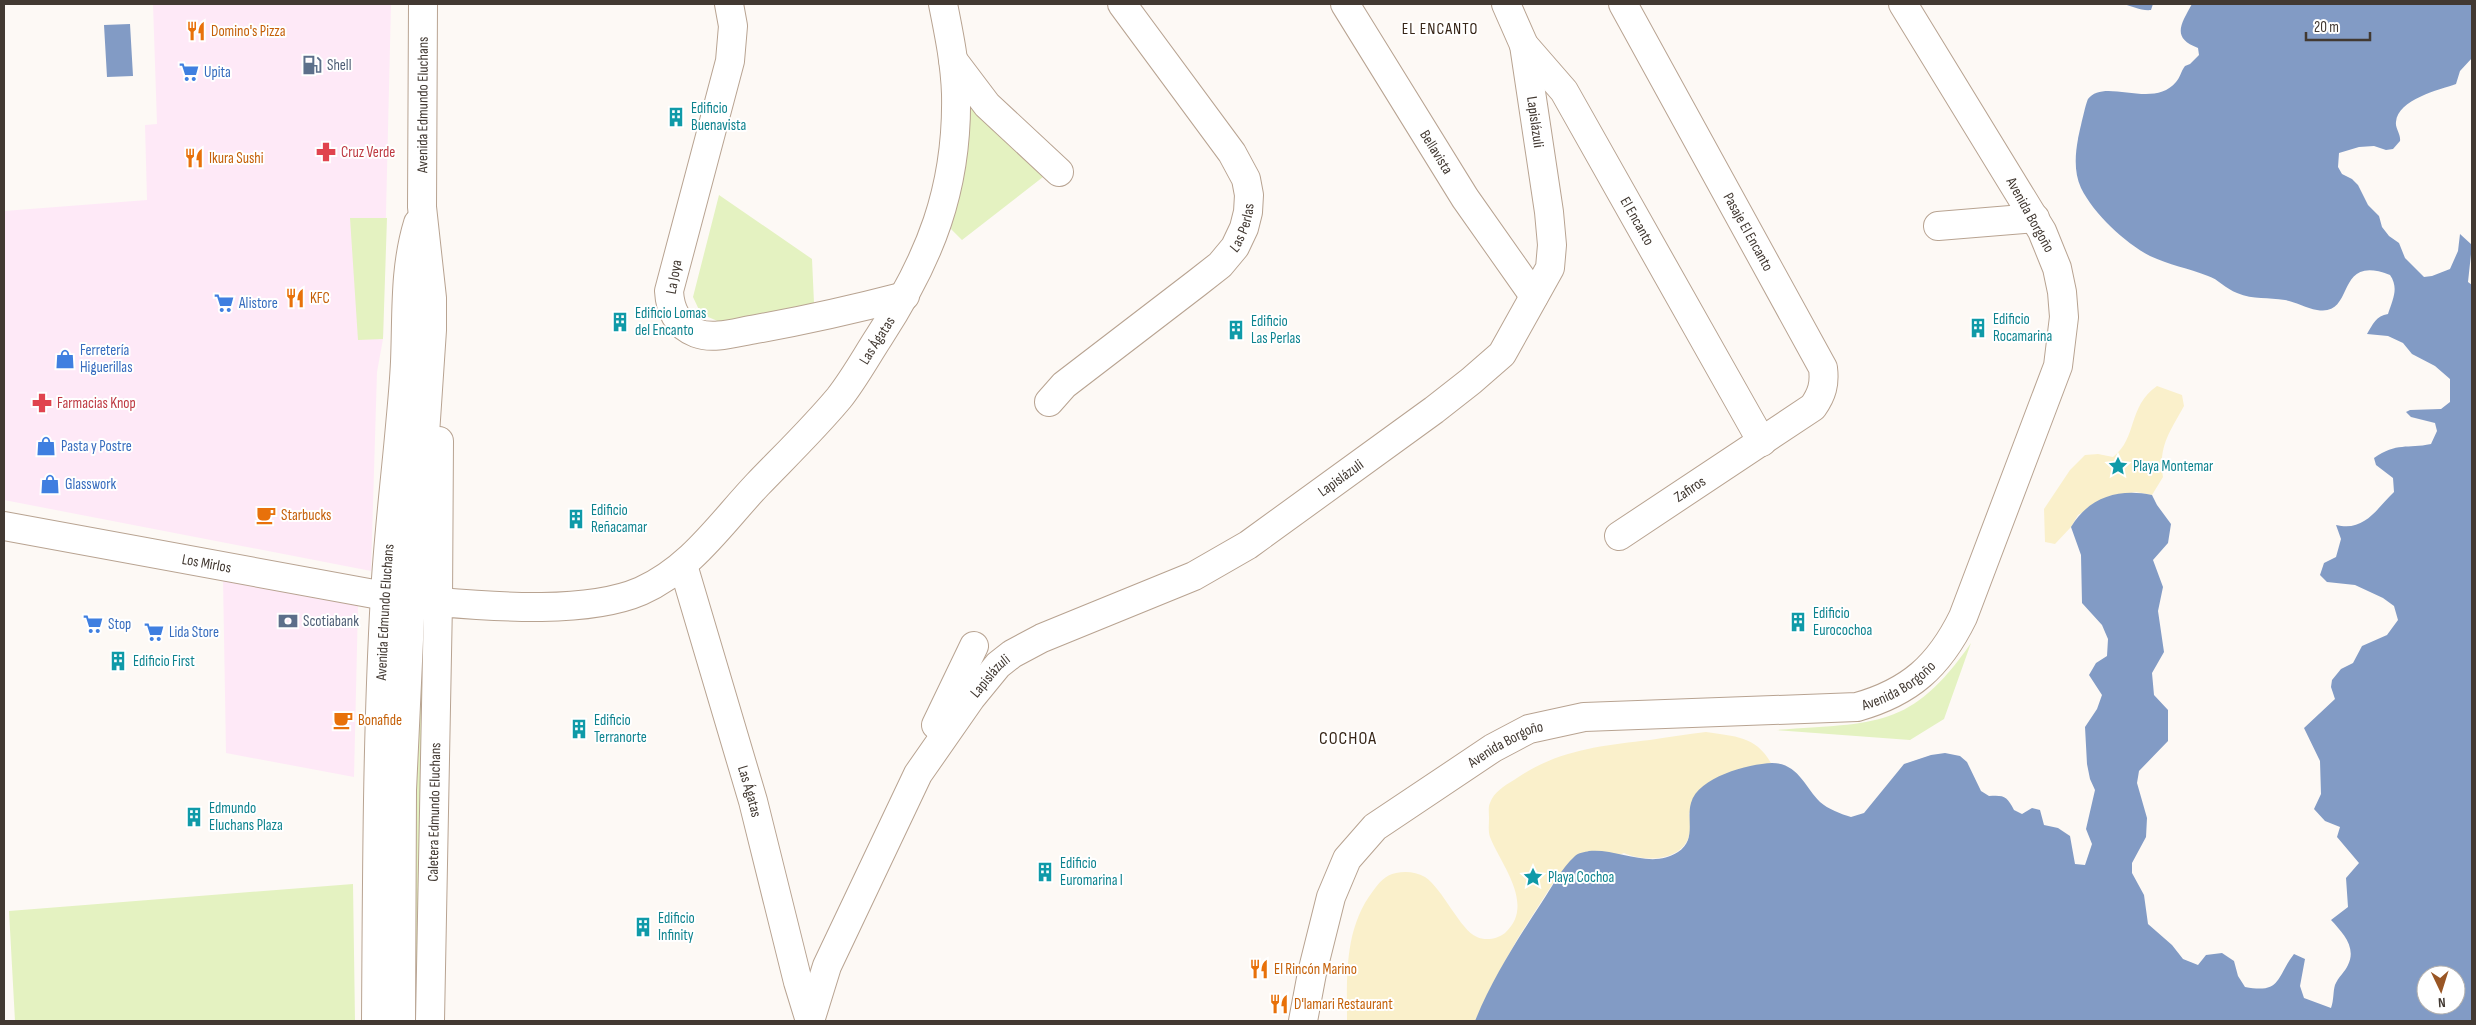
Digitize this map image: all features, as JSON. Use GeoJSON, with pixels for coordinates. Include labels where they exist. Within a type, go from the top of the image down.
{"type":"FeatureCollection","features":[{"type":"Feature","properties":{"kind":"street","name":"Avenida Edmundo Eluchans"},"geometry":{"type":"LineString","coordinates":[[376,1021],[378,785],[398,597],[430,362],[432,298],[422,207],[423,4]]}},
{"type":"Feature","properties":{"kind":"street","name":"La Joya"},"geometry":{"type":"LineString","coordinates":[[729,4],[732,26],[730,61],[669,290],[672,310],[677,319],[694,332],[716,336],[826,317],[905,296]]}},
{"type":"Feature","properties":{"kind":"street","name":"Las Ágatas"},"geometry":{"type":"LineString","coordinates":[[438,602],[518,606],[593,604],[618,599],[641,590],[683,565],[700,550],[738,505],[840,397],[905,296],[926,254],[947,191],[956,126],[954,60],[944,4]]}},
{"type":"Feature","properties":{"kind":"street","name":"Las Perlas"},"geometry":{"type":"LineString","coordinates":[[1049,402],[1064,385],[1220,265],[1240,237],[1248,212],[1246,179],[1232,153],[1122,4]]}},
{"type":"Feature","properties":{"kind":"street","name":"Bellavista"},"geometry":{"type":"LineString","coordinates":[[1344,4],[1465,198],[1534,296]]}},
{"type":"Feature","properties":{"kind":"street","name":"El Encanto"},"geometry":{"type":"LineString","coordinates":[[1506,4],[1524,45],[1564,91],[1762,442]]}},
{"type":"Feature","properties":{"kind":"street","name":"Pasaje El Encanto"},"geometry":{"type":"LineString","coordinates":[[1623,4],[1823,368],[1825,382],[1821,395],[1813,407],[1762,442]]}},
{"type":"Feature","properties":{"kind":"street","name":"Avenida Borgoño"},"geometry":{"type":"LineString","coordinates":[[1303,1021],[1312,973],[1331,897],[1347,860],[1375,827],[1493,748],[1529,729],[1584,717],[1857,707],[1882,700],[1902,689],[1922,675],[1941,656],[1964,617],[2058,366],[2063,334],[2062,292],[2057,268],[2049,245],[2035,218],[1903,4]]}},
{"type":"Feature","properties":{"kind":"street","name":"Lapislázuli"},"geometry":{"type":"LineString","coordinates":[[918,774],[989,674],[1012,654],[1042,638],[1194,576],[1248,545],[1472,382],[1502,354],[1550,268],[1552,245],[1524,45]]}},
{"type":"Feature","properties":{"kind":"street","name":"Las Ágatas"},"geometry":{"type":"LineString","coordinates":[[954,60],[987,104],[1059,172]]}},
{"type":"Feature","properties":{"kind":"street","name":"Avenida Edmundo Eluchans"},"geometry":{"type":"LineString","coordinates":[[401,1021],[402,790],[398,597],[390,513],[405,363],[407,274],[410,250],[422,207]]}},
{"type":"Feature","properties":{"kind":"street"},"geometry":{"type":"LineString","coordinates":[[1938,226],[2035,218]]}},
{"type":"Feature","properties":{"kind":"street","name":"Caletera Edmundo Eluchans"},"geometry":{"type":"LineString","coordinates":[[430,362],[439,423],[438,602],[430,1021]]}},
{"type":"Feature","properties":{"kind":"street","name":"Zafiros"},"geometry":{"type":"LineString","coordinates":[[1619,536],[1762,442]]}},
{"type":"Feature","properties":{"kind":"street","name":"Los Mirlos"},"geometry":{"type":"LineString","coordinates":[[4,526],[398,597]]}},
{"type":"Feature","properties":{"kind":"street","name":"Las Ágatas"},"geometry":{"type":"LineString","coordinates":[[683,565],[753,801],[798,982],[810,1021]]}},
{"type":"Feature","properties":{"kind":"street","name":"Lapislázuli"},"geometry":{"type":"LineString","coordinates":[[810,1021],[826,966],[918,774],[934,728],[974,646]]}},
{"type":"Feature","properties":{"kind":"shaded area"},"geometry":{"type":"Polygon","coordinates":[[[153,4],[391,4],[383,339],[377,372],[371,571],[4,500],[4,211],[147,200],[145,125],[157,124],[153,4]]]}},
{"type":"Feature","properties":{"kind":"shaded area"},"geometry":{"type":"Polygon","coordinates":[[[223,578],[358,605],[354,777],[226,753],[223,578]]]}},
{"type":"Feature","properties":{"kind":"green space"},"geometry":{"type":"Polygon","coordinates":[[[974,105],[1043,177],[962,240],[951,229],[961,170],[964,113],[974,105]]]}},
{"type":"Feature","properties":{"kind":"green space"},"geometry":{"type":"Polygon","coordinates":[[[719,195],[812,259],[814,303],[720,322],[701,314],[693,297],[719,195]]]}},
{"type":"Feature","properties":{"kind":"green space"},"geometry":{"type":"Polygon","coordinates":[[[350,218],[387,218],[383,339],[358,340],[350,218]]]}},
{"type":"Feature","properties":{"kind":"green space"},"geometry":{"type":"Polygon","coordinates":[[[434,437],[421,1021],[410,1021],[413,764],[434,437]]]}},
{"type":"Feature","properties":{"kind":"green space"},"geometry":{"type":"Polygon","coordinates":[[[1971,643],[1944,719],[1910,740],[1776,730],[1865,722],[1888,716],[1909,707],[1929,693],[1949,672],[1971,643]]]}},
{"type":"Feature","properties":{"kind":"green space"},"geometry":{"type":"Polygon","coordinates":[[[353,884],[355,1021],[15,1021],[9,911],[353,884]]]}},
{"type":"Feature","properties":{"kind":"sand","name":"Playa Montemar"},"geometry":{"type":"Polygon","coordinates":[[[2157,386],[2182,395],[2184,406],[2166,440],[2162,456],[2163,477],[2152,495],[2136,492],[2110,496],[2078,515],[2071,527],[2055,544],[2045,542],[2044,509],[2070,470],[2085,455],[2098,454],[2113,457],[2126,441],[2141,403],[2157,386]]]}},
{"type":"Feature","properties":{"kind":"sand","name":"Playa Cochoa"},"geometry":{"type":"Polygon","coordinates":[[[1706,732],[1751,742],[1765,754],[1771,763],[1746,768],[1689,813],[1690,834],[1685,845],[1678,851],[1661,858],[1641,858],[1624,853],[1557,877],[1518,938],[1475,1021],[1347,1021],[1349,953],[1352,937],[1364,906],[1373,891],[1383,880],[1392,874],[1400,872],[1422,875],[1438,890],[1471,933],[1484,939],[1499,937],[1514,922],[1517,898],[1508,872],[1489,835],[1489,806],[1497,792],[1530,770],[1546,762],[1579,751],[1706,732]]]}},
{"type":"Feature","properties":{"kind":"water"},"geometry":{"type":"Polygon","coordinates":[[[2123,4],[2153,4],[2151,10],[2147,10],[2123,4]]]}},
{"type":"Feature","properties":{"kind":"water"},"geometry":{"type":"Polygon","coordinates":[[[2192,4],[2472,4],[2472,58],[2460,71],[2456,84],[2420,97],[2404,107],[2398,114],[2396,122],[2400,141],[2393,149],[2386,150],[2374,146],[2359,147],[2339,153],[2338,167],[2342,174],[2352,179],[2358,185],[2368,205],[2379,216],[2382,227],[2389,236],[2399,243],[2405,258],[2424,277],[2450,269],[2458,251],[2460,234],[2472,245],[2468,282],[2472,285],[2472,1021],[1475,1021],[1489,990],[1514,945],[1557,878],[1575,856],[1589,851],[1600,851],[1646,859],[1657,859],[1668,857],[1678,852],[1684,847],[1689,835],[1691,803],[1696,794],[1713,779],[1738,769],[1762,764],[1781,764],[1795,771],[1820,802],[1835,811],[1851,817],[1864,813],[1904,764],[1931,755],[1945,753],[1960,756],[1967,762],[1981,791],[1989,796],[2004,797],[2014,810],[2022,814],[2032,808],[2040,810],[2044,825],[2058,828],[2070,836],[2075,864],[2085,865],[2092,844],[2086,829],[2095,790],[2090,779],[2087,764],[2085,727],[2097,709],[2102,695],[2089,675],[2096,663],[2107,656],[2108,639],[2102,625],[2082,603],[2081,555],[2071,527],[2087,508],[2096,502],[2106,497],[2128,493],[2152,495],[2171,524],[2168,543],[2153,560],[2163,587],[2158,611],[2164,652],[2152,673],[2154,695],[2168,710],[2168,741],[2139,771],[2137,783],[2147,818],[2146,837],[2132,863],[2132,873],[2144,895],[2148,924],[2172,945],[2183,959],[2198,965],[2206,955],[2222,953],[2234,961],[2238,976],[2245,987],[2257,989],[2272,986],[2277,982],[2294,954],[2305,959],[2300,986],[2304,998],[2331,1008],[2335,985],[2348,965],[2351,952],[2347,940],[2331,920],[2348,907],[2346,878],[2359,863],[2337,837],[2340,827],[2325,821],[2314,809],[2321,794],[2320,761],[2304,728],[2335,699],[2331,687],[2332,680],[2341,669],[2353,663],[2362,646],[2387,635],[2398,620],[2394,606],[2383,598],[2355,585],[2327,582],[2320,575],[2324,563],[2336,557],[2341,539],[2336,525],[2355,525],[2362,522],[2369,518],[2394,492],[2393,478],[2376,465],[2374,458],[2396,448],[2431,444],[2437,431],[2435,423],[2411,417],[2406,412],[2410,410],[2441,409],[2450,402],[2450,379],[2435,366],[2412,354],[2403,343],[2388,336],[2367,334],[2378,319],[2388,314],[2395,289],[2390,275],[2372,270],[2360,272],[2352,278],[2337,304],[2329,310],[2317,310],[2285,300],[2249,297],[2233,291],[2212,277],[2150,256],[2120,235],[2094,208],[2081,188],[2076,164],[2078,139],[2088,99],[2095,93],[2105,91],[2142,94],[2166,90],[2179,79],[2185,66],[2190,64],[2199,55],[2198,48],[2184,40],[2181,35],[2182,24],[2192,4]]]}},
{"type":"Feature","properties":{"kind":"water"},"geometry":{"type":"Polygon","coordinates":[[[130,24],[133,76],[107,77],[104,25],[130,24]]]}},
{"type":"Feature","properties":{"kind":"place","name":"Domino's Pizza"},"geometry":{"type":"Point","coordinates":[196,31]}},
{"type":"Feature","properties":{"kind":"place","name":"Shell"},"geometry":{"type":"Point","coordinates":[312,65]}},
{"type":"Feature","properties":{"kind":"place","name":"Upita"},"geometry":{"type":"Point","coordinates":[189,72]}},
{"type":"Feature","properties":{"kind":"place","name":"Edificio Buenavista"},"geometry":{"type":"Point","coordinates":[676,117]}},
{"type":"Feature","properties":{"kind":"place","name":"Cruz Verde"},"geometry":{"type":"Point","coordinates":[326,152]}},
{"type":"Feature","properties":{"kind":"place","name":"Ikura Sushi"},"geometry":{"type":"Point","coordinates":[194,158]}},
{"type":"Feature","properties":{"kind":"place","name":"KFC"},"geometry":{"type":"Point","coordinates":[295,298]}},
{"type":"Feature","properties":{"kind":"place","name":"Alistore"},"geometry":{"type":"Point","coordinates":[224,303]}},
{"type":"Feature","properties":{"kind":"place","name":"Edificio Lomas del Encanto"},"geometry":{"type":"Point","coordinates":[620,322]}},
{"type":"Feature","properties":{"kind":"place","name":"Edificio Rocamarina"},"geometry":{"type":"Point","coordinates":[1978,328]}},
{"type":"Feature","properties":{"kind":"place","name":"Edificio Las Perlas"},"geometry":{"type":"Point","coordinates":[1236,330]}},
{"type":"Feature","properties":{"kind":"place","name":"Ferretería Higuerillas"},"geometry":{"type":"Point","coordinates":[65,359]}},
{"type":"Feature","properties":{"kind":"place","name":"Farmacias Knop"},"geometry":{"type":"Point","coordinates":[42,403]}},
{"type":"Feature","properties":{"kind":"place","name":"Pasta y Postre"},"geometry":{"type":"Point","coordinates":[46,446]}},
{"type":"Feature","properties":{"kind":"place","name":"Playa Montemar"},"geometry":{"type":"Point","coordinates":[2118,466]}},
{"type":"Feature","properties":{"kind":"place","name":"Glasswork"},"geometry":{"type":"Point","coordinates":[50,484]}},
{"type":"Feature","properties":{"kind":"place","name":"Starbucks"},"geometry":{"type":"Point","coordinates":[266,515]}},
{"type":"Feature","properties":{"kind":"place","name":"Edificio Reñacamar"},"geometry":{"type":"Point","coordinates":[576,519]}},
{"type":"Feature","properties":{"kind":"place","name":"Scotiabank"},"geometry":{"type":"Point","coordinates":[288,621]}},
{"type":"Feature","properties":{"kind":"place","name":"Edificio Eurocochoa"},"geometry":{"type":"Point","coordinates":[1798,622]}},
{"type":"Feature","properties":{"kind":"place","name":"Stop"},"geometry":{"type":"Point","coordinates":[93,624]}},
{"type":"Feature","properties":{"kind":"place","name":"Lida Store"},"geometry":{"type":"Point","coordinates":[154,632]}},
{"type":"Feature","properties":{"kind":"place","name":"Edificio First"},"geometry":{"type":"Point","coordinates":[118,661]}},
{"type":"Feature","properties":{"kind":"place","name":"Bonafide"},"geometry":{"type":"Point","coordinates":[343,720]}},
{"type":"Feature","properties":{"kind":"place","name":"Edificio Terranorte"},"geometry":{"type":"Point","coordinates":[579,729]}},
{"type":"Feature","properties":{"kind":"place","name":"Edmundo Eluchans Plaza"},"geometry":{"type":"Point","coordinates":[194,817]}},
{"type":"Feature","properties":{"kind":"place","name":"Edificio Euromarina I"},"geometry":{"type":"Point","coordinates":[1045,872]}},
{"type":"Feature","properties":{"kind":"place","name":"Playa Cochoa"},"geometry":{"type":"Point","coordinates":[1533,877]}},
{"type":"Feature","properties":{"kind":"place","name":"Edificio Infinity"},"geometry":{"type":"Point","coordinates":[643,927]}},
{"type":"Feature","properties":{"kind":"place","name":"El Rincón Marino"},"geometry":{"type":"Point","coordinates":[1259,969]}},
{"type":"Feature","properties":{"kind":"place","name":"D'lamari Restaurant"},"geometry":{"type":"Point","coordinates":[1279,1004]}},
{"type":"Feature","properties":{"kind":"district","name":"EL ENCANTO"},"geometry":{"type":"Point","coordinates":[1440,29]}},
{"type":"Feature","properties":{"kind":"district","name":"COCHOA"},"geometry":{"type":"Point","coordinates":[1348,738]}}]}
